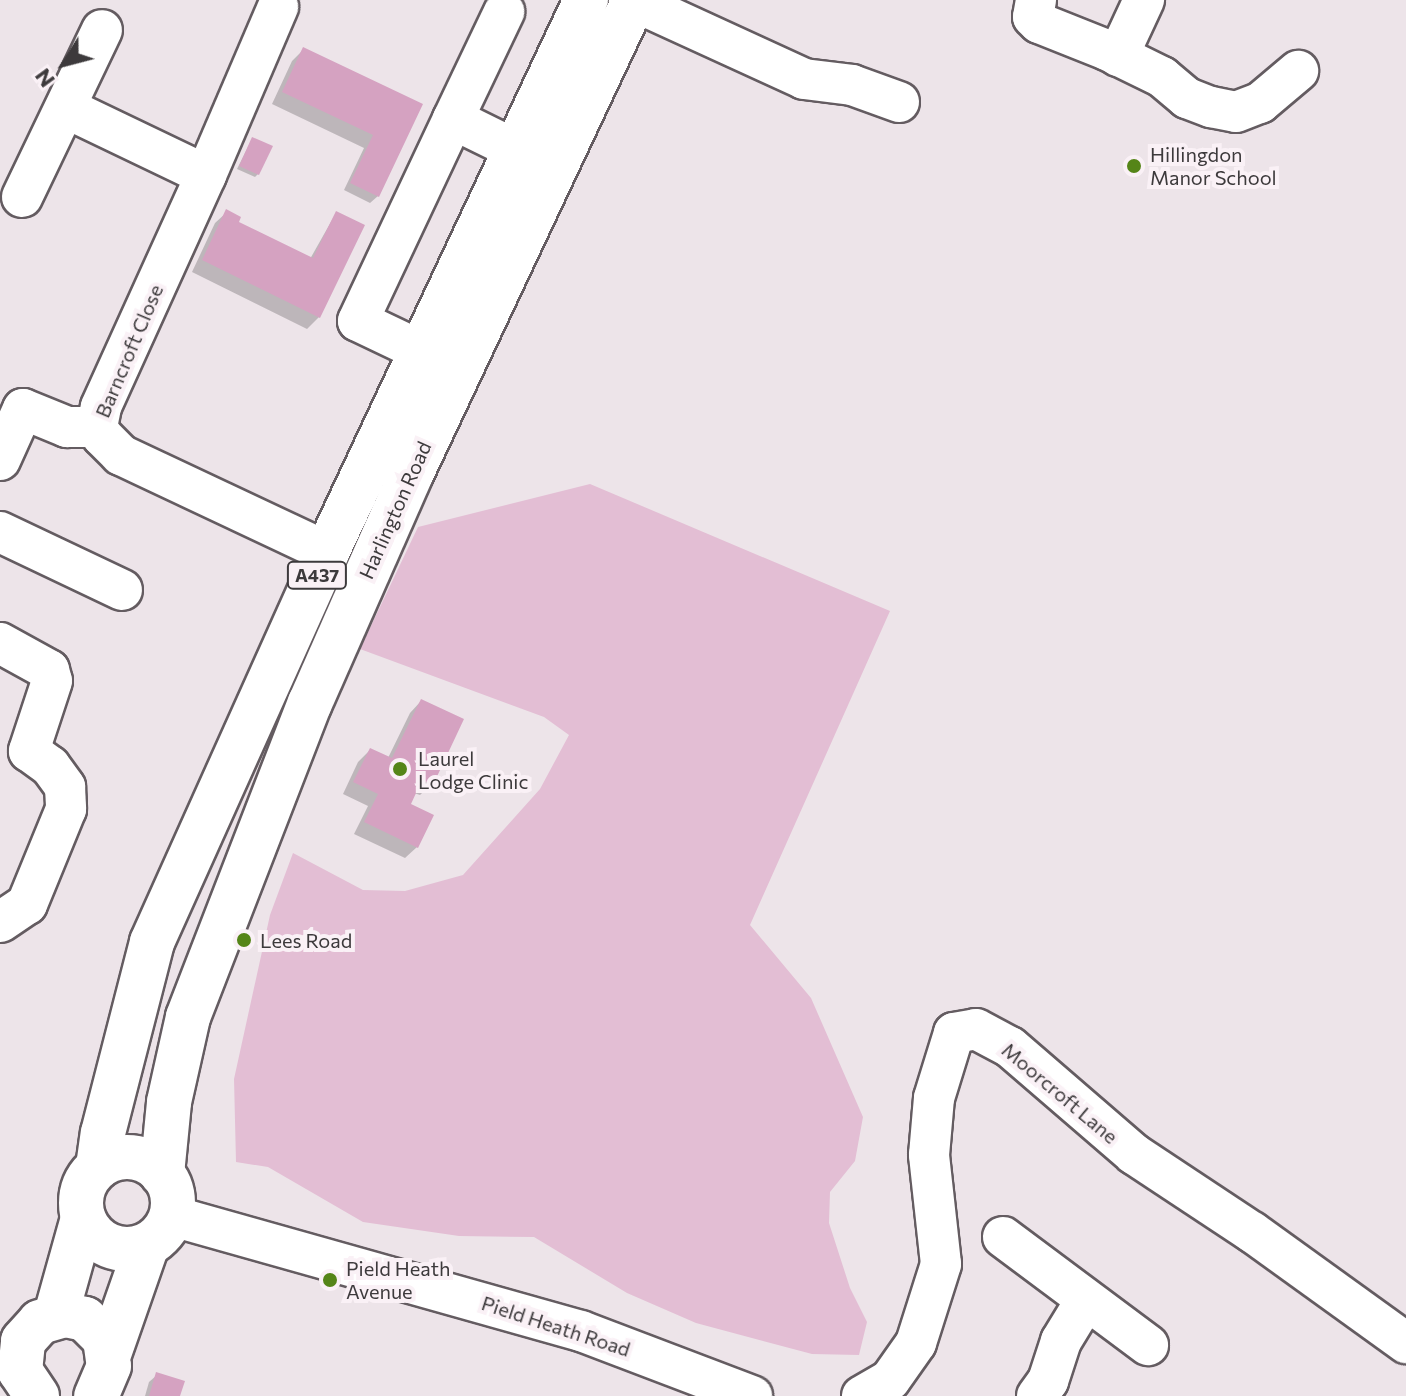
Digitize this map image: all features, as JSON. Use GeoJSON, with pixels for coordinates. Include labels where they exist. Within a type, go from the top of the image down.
{"type":"FeatureCollection","features":[{"type":"Feature","properties":{"kind":"main road","name":"Harlington Road"},"geometry":{"type":"LineString","coordinates":[[98,1167],[103,1133],[152,942],[327,552],[586,0]]}},
{"type":"Feature","properties":{"kind":"main road","name":"Harlington Road"},"geometry":{"type":"LineString","coordinates":[[162,1174],[169,1102],[188,1017],[310,703],[411,474],[634,0]]}},
{"type":"Feature","properties":{"kind":"main road"},"geometry":{"type":"LineString","coordinates":[[26,1386],[19,1352],[83,1218],[84,1188],[98,1167],[126,1157],[149,1163],[162,1174],[172,1192],[160,1230],[98,1384]]}},
{"type":"Feature","properties":{"kind":"main road"},"geometry":{"type":"LineString","coordinates":[[83,1218],[104,1243],[123,1250],[160,1230]]}},
{"type":"Feature","properties":{"kind":"main road"},"geometry":{"type":"LineString","coordinates":[[28,1328],[75,1316],[91,1323],[105,1339],[98,1384]]}},
{"type":"Feature","properties":{"kind":"street"},"geometry":{"type":"LineString","coordinates":[[634,0],[804,79],[852,85],[899,102]]}},
{"type":"Feature","properties":{"kind":"street"},"geometry":{"type":"LineString","coordinates":[[1036,0],[1033,17],[1039,23],[1162,77],[1187,98],[1236,112],[1260,103],[1298,71]]}},
{"type":"Feature","properties":{"kind":"street"},"geometry":{"type":"LineString","coordinates":[[1118,56],[1144,0]]}},
{"type":"Feature","properties":{"kind":"street","name":"Barncroft Close"},"geometry":{"type":"LineString","coordinates":[[278,7],[231,120],[101,407],[97,427],[109,447],[121,455],[327,552]]}},
{"type":"Feature","properties":{"kind":"street"},"geometry":{"type":"LineString","coordinates":[[423,352],[358,321],[504,12]]}},
{"type":"Feature","properties":{"kind":"street"},"geometry":{"type":"LineString","coordinates":[[22,197],[102,30]]}},
{"type":"Feature","properties":{"kind":"street"},"geometry":{"type":"LineString","coordinates":[[66,108],[206,175]]}},
{"type":"Feature","properties":{"kind":"street"},"geometry":{"type":"LineString","coordinates":[[453,119],[516,150]]}},
{"type":"Feature","properties":{"kind":"street"},"geometry":{"type":"LineString","coordinates":[[0,460],[23,409],[67,427],[97,427]]}},
{"type":"Feature","properties":{"kind":"street"},"geometry":{"type":"LineString","coordinates":[[0,532],[122,590]]}},
{"type":"Feature","properties":{"kind":"street"},"geometry":{"type":"LineString","coordinates":[[0,643],[49,670],[52,681],[29,751],[50,766],[65,787],[66,809],[27,904],[0,922]]}},
{"type":"Feature","properties":{"kind":"street","name":"Moorcroft Lane"},"geometry":{"type":"LineString","coordinates":[[862,1396],[890,1380],[916,1343],[941,1264],[929,1155],[934,1098],[954,1033],[976,1029],[1010,1047],[1134,1154],[1252,1232],[1406,1343]]}},
{"type":"Feature","properties":{"kind":"street","name":"Pield Heath Road"},"geometry":{"type":"LineString","coordinates":[[160,1230],[581,1331],[712,1389],[752,1396]]}},
{"type":"Feature","properties":{"kind":"street"},"geometry":{"type":"LineString","coordinates":[[1003,1237],[1148,1345]]}},
{"type":"Feature","properties":{"kind":"street"},"geometry":{"type":"LineString","coordinates":[[1037,1396],[1048,1381],[1061,1341],[1086,1300]]}},
{"type":"Feature","properties":{"kind":"shaded area"},"geometry":{"type":"Polygon","coordinates":[[[590,484],[890,611],[750,925],[811,998],[863,1117],[855,1161],[830,1192],[829,1223],[850,1288],[867,1322],[859,1355],[812,1354],[696,1323],[627,1293],[534,1237],[459,1236],[363,1222],[268,1167],[236,1162],[234,1079],[270,915],[293,853],[363,890],[405,891],[463,875],[540,789],[569,735],[544,717],[360,649],[418,527],[590,484]]]}},
{"type":"Feature","properties":{"kind":"building"},"geometry":{"type":"Polygon","coordinates":[[[303,47],[423,104],[379,197],[350,183],[373,135],[282,92],[303,47]]]}},
{"type":"Feature","properties":{"kind":"building"},"geometry":{"type":"Polygon","coordinates":[[[252,137],[273,146],[259,175],[239,166],[252,137]]]}},
{"type":"Feature","properties":{"kind":"building"},"geometry":{"type":"Polygon","coordinates":[[[226,209],[241,217],[239,222],[313,258],[336,211],[365,225],[320,318],[202,260],[226,209]]]}},
{"type":"Feature","properties":{"kind":"building","name":"Laurel Lodge Clinic"},"geometry":{"type":"Polygon","coordinates":[[[421,699],[464,719],[433,785],[422,780],[411,804],[434,815],[418,848],[364,822],[378,794],[353,782],[370,748],[392,758],[421,699]]]}},
{"type":"Feature","properties":{"kind":"building"},"geometry":{"type":"Polygon","coordinates":[[[156,1372],[185,1381],[180,1396],[149,1396],[156,1372]]]}},
{"type":"Feature","properties":{"kind":"place","name":"Hillingdon Manor School"},"geometry":{"type":"Point","coordinates":[1134,166]}},
{"type":"Feature","properties":{"kind":"place","name":"Laurel Lodge Clinic"},"geometry":{"type":"Point","coordinates":[400,769]}},
{"type":"Feature","properties":{"kind":"place","name":"Lees Road"},"geometry":{"type":"Point","coordinates":[244,940]}},
{"type":"Feature","properties":{"kind":"place","name":"Pield Heath Avenue"},"geometry":{"type":"Point","coordinates":[330,1280]}}]}
